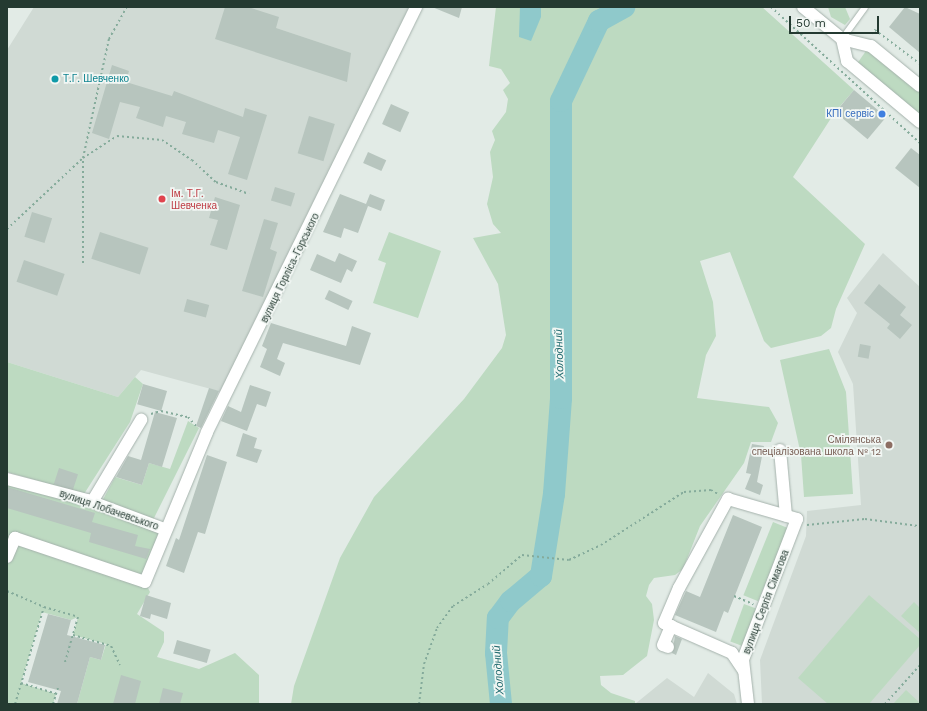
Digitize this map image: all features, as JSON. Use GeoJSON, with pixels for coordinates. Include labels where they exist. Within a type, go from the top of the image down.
{"type":"FeatureCollection","features":[{"type":"Feature","properties":{"kind":"street","name":"вулиця Горліса-Горського"},"geometry":{"type":"LineString","coordinates":[[7,557],[15,538],[145,582],[164,529],[207,432],[416,7]]}},
{"type":"Feature","properties":{"kind":"street"},"geometry":{"type":"LineString","coordinates":[[803,7],[842,39],[870,46],[920,86]]}},
{"type":"Feature","properties":{"kind":"street"},"geometry":{"type":"LineString","coordinates":[[842,39],[848,61],[920,122]]}},
{"type":"Feature","properties":{"kind":"street"},"geometry":{"type":"LineString","coordinates":[[92,502],[142,420]]}},
{"type":"Feature","properties":{"kind":"street"},"geometry":{"type":"LineString","coordinates":[[780,450],[786,516]]}},
{"type":"Feature","properties":{"kind":"street","name":"вулиця Лобачевського"},"geometry":{"type":"LineString","coordinates":[[7,479],[92,502],[164,529]]}},
{"type":"Feature","properties":{"kind":"street"},"geometry":{"type":"LineString","coordinates":[[744,671],[732,653],[669,637],[664,623],[679,588],[728,499],[797,519],[795,526]]}},
{"type":"Feature","properties":{"kind":"street","name":"вулиця Сергія Сімагова"},"geometry":{"type":"LineString","coordinates":[[748,704],[743,660],[795,526]]}},
{"type":"Feature","properties":{"kind":"lane"},"geometry":{"type":"LineString","coordinates":[[842,39],[865,7]]}},
{"type":"Feature","properties":{"kind":"path"},"geometry":{"type":"LineString","coordinates":[[83,263],[83,158],[109,39],[127,7]]}},
{"type":"Feature","properties":{"kind":"path"},"geometry":{"type":"LineString","coordinates":[[7,229],[83,158],[117,136],[162,140],[192,160],[216,182],[249,194]]}},
{"type":"Feature","properties":{"kind":"path"},"geometry":{"type":"LineString","coordinates":[[155,411],[188,417],[207,432]]}},
{"type":"Feature","properties":{"kind":"path"},"geometry":{"type":"LineString","coordinates":[[419,704],[424,664],[437,628],[453,606],[501,575],[522,555],[545,556],[569,560],[601,545],[684,492],[711,490],[720,495]]}},
{"type":"Feature","properties":{"kind":"path"},"geometry":{"type":"LineString","coordinates":[[795,526],[865,519],[919,526]]}},
{"type":"Feature","properties":{"kind":"path"},"geometry":{"type":"LineString","coordinates":[[7,591],[44,607],[78,617],[65,662]]}},
{"type":"Feature","properties":{"kind":"path"},"geometry":{"type":"LineString","coordinates":[[734,596],[763,608]]}},
{"type":"Feature","properties":{"kind":"path"},"geometry":{"type":"LineString","coordinates":[[15,704],[44,607]]}},
{"type":"Feature","properties":{"kind":"path"},"geometry":{"type":"LineString","coordinates":[[73,635],[111,646],[120,665]]}},
{"type":"Feature","properties":{"kind":"path"},"geometry":{"type":"LineString","coordinates":[[885,704],[920,664]]}},
{"type":"Feature","properties":{"kind":"path"},"geometry":{"type":"LineString","coordinates":[[21,683],[56,694]]}},
{"type":"Feature","properties":{"kind":"path"},"geometry":{"type":"LineString","coordinates":[[53,704],[58,688]]}},
{"type":"Feature","properties":{"kind":"shaded area","name":"Ім. Т.Г. Шевченка"},"geometry":{"type":"Polygon","coordinates":[[[34,7],[413,7],[222,392],[141,370],[118,397],[7,362],[7,50],[34,7]]]}},
{"type":"Feature","properties":{"kind":"shaded area","name":"Смілянська спеціалізована школа № 12"},"geometry":{"type":"Polygon","coordinates":[[[883,253],[920,287],[920,704],[762,704],[760,660],[806,536],[807,511],[861,505],[853,384],[838,352],[857,313],[847,298],[883,253]]]}},
{"type":"Feature","properties":{"kind":"shaded area"},"geometry":{"type":"Polygon","coordinates":[[[708,673],[734,694],[737,704],[635,704],[667,678],[694,697],[708,673]]]}},
{"type":"Feature","properties":{"kind":"green space"},"geometry":{"type":"Polygon","coordinates":[[[496,7],[762,7],[854,90],[835,112],[793,177],[865,244],[836,309],[831,328],[821,336],[771,348],[764,341],[730,252],[700,261],[713,302],[716,336],[706,355],[697,398],[769,407],[778,423],[771,442],[751,442],[744,463],[700,526],[683,569],[675,575],[654,578],[649,585],[646,596],[652,604],[654,620],[647,656],[623,675],[600,676],[601,685],[611,693],[635,701],[635,704],[291,704],[294,686],[340,558],[374,497],[464,399],[502,348],[506,335],[498,284],[473,238],[501,233],[493,224],[487,204],[493,177],[490,152],[495,140],[492,131],[506,112],[508,99],[503,90],[510,83],[501,69],[489,66],[496,7]]]}},
{"type":"Feature","properties":{"kind":"green space"},"geometry":{"type":"Polygon","coordinates":[[[828,7],[845,7],[850,19],[845,25],[831,17],[828,7]]]}},
{"type":"Feature","properties":{"kind":"green space"},"geometry":{"type":"Polygon","coordinates":[[[868,48],[920,92],[920,122],[854,68],[868,48]]]}},
{"type":"Feature","properties":{"kind":"green space"},"geometry":{"type":"Polygon","coordinates":[[[389,232],[441,251],[418,318],[373,303],[386,263],[378,260],[389,232]]]}},
{"type":"Feature","properties":{"kind":"green space"},"geometry":{"type":"Polygon","coordinates":[[[829,349],[846,392],[853,494],[804,497],[801,455],[780,360],[829,349]]]}},
{"type":"Feature","properties":{"kind":"green space"},"geometry":{"type":"Polygon","coordinates":[[[7,362],[118,397],[135,377],[143,384],[130,422],[84,494],[7,472],[7,362]]]}},
{"type":"Feature","properties":{"kind":"green space"},"geometry":{"type":"Polygon","coordinates":[[[188,421],[199,428],[151,524],[164,529],[145,582],[150,592],[137,614],[164,632],[164,642],[157,657],[199,669],[235,653],[259,675],[259,704],[77,704],[90,657],[101,660],[106,644],[73,635],[78,617],[71,620],[42,612],[21,683],[56,694],[53,704],[7,704],[7,565],[14,551],[7,549],[7,479],[100,505],[115,477],[142,485],[149,463],[170,469],[188,421]]]}},
{"type":"Feature","properties":{"kind":"green space"},"geometry":{"type":"Polygon","coordinates":[[[773,522],[788,528],[758,601],[743,595],[773,522]]]}},
{"type":"Feature","properties":{"kind":"green space"},"geometry":{"type":"Polygon","coordinates":[[[869,595],[920,639],[920,645],[869,704],[828,704],[798,678],[869,595]]]}},
{"type":"Feature","properties":{"kind":"green space"},"geometry":{"type":"Polygon","coordinates":[[[914,602],[920,608],[920,633],[901,616],[914,602]]]}},
{"type":"Feature","properties":{"kind":"green space"},"geometry":{"type":"Polygon","coordinates":[[[744,604],[758,609],[744,647],[730,642],[744,604]]]}},
{"type":"Feature","properties":{"kind":"green space"},"geometry":{"type":"Polygon","coordinates":[[[906,690],[920,703],[920,704],[893,704],[906,690]]]}},
{"type":"Feature","properties":{"kind":"water"},"geometry":{"type":"Polygon","coordinates":[[[520,7],[541,7],[541,17],[531,41],[519,37],[520,7]]]}},
{"type":"Feature","properties":{"kind":"building"},"geometry":{"type":"Polygon","coordinates":[[[225,7],[248,7],[279,17],[276,28],[351,53],[347,82],[215,39],[225,7]]]}},
{"type":"Feature","properties":{"kind":"building"},"geometry":{"type":"Polygon","coordinates":[[[432,7],[462,7],[459,18],[432,7]]]}},
{"type":"Feature","properties":{"kind":"building"},"geometry":{"type":"Polygon","coordinates":[[[905,7],[920,14],[920,53],[889,27],[905,7]]]}},
{"type":"Feature","properties":{"kind":"building"},"geometry":{"type":"Polygon","coordinates":[[[112,65],[129,71],[126,82],[172,96],[174,91],[243,117],[245,108],[267,115],[247,180],[228,174],[240,137],[218,130],[214,143],[182,134],[186,122],[166,116],[163,127],[136,118],[140,107],[120,102],[109,139],[92,133],[112,65]]]}},
{"type":"Feature","properties":{"kind":"building"},"geometry":{"type":"Polygon","coordinates":[[[854,90],[886,117],[868,139],[835,112],[854,90]]]}},
{"type":"Feature","properties":{"kind":"building"},"geometry":{"type":"Polygon","coordinates":[[[391,104],[409,112],[400,132],[382,124],[391,104]]]}},
{"type":"Feature","properties":{"kind":"building"},"geometry":{"type":"Polygon","coordinates":[[[309,116],[335,124],[323,161],[298,153],[309,116]]]}},
{"type":"Feature","properties":{"kind":"building"},"geometry":{"type":"Polygon","coordinates":[[[911,148],[920,155],[920,188],[895,168],[911,148]]]}},
{"type":"Feature","properties":{"kind":"building"},"geometry":{"type":"Polygon","coordinates":[[[368,152],[386,160],[381,171],[363,163],[368,152]]]}},
{"type":"Feature","properties":{"kind":"building"},"geometry":{"type":"Polygon","coordinates":[[[275,187],[295,193],[291,207],[271,200],[275,187]]]}},
{"type":"Feature","properties":{"kind":"building"},"geometry":{"type":"Polygon","coordinates":[[[340,194],[366,204],[370,194],[385,200],[381,211],[368,206],[358,233],[344,228],[341,238],[323,232],[340,194]]]}},
{"type":"Feature","properties":{"kind":"building"},"geometry":{"type":"Polygon","coordinates":[[[215,197],[240,205],[227,250],[210,245],[218,220],[209,218],[215,197]]]}},
{"type":"Feature","properties":{"kind":"building"},"geometry":{"type":"Polygon","coordinates":[[[32,212],[52,218],[44,243],[24,237],[32,212]]]}},
{"type":"Feature","properties":{"kind":"building"},"geometry":{"type":"Polygon","coordinates":[[[264,219],[278,223],[270,249],[277,252],[263,297],[242,291],[264,219]]]}},
{"type":"Feature","properties":{"kind":"building"},"geometry":{"type":"Polygon","coordinates":[[[100,232],[149,248],[140,274],[91,259],[100,232]]]}},
{"type":"Feature","properties":{"kind":"building"},"geometry":{"type":"Polygon","coordinates":[[[339,253],[357,261],[352,272],[347,269],[341,283],[310,270],[317,254],[335,262],[339,253]]]}},
{"type":"Feature","properties":{"kind":"building"},"geometry":{"type":"Polygon","coordinates":[[[24,260],[65,274],[57,296],[17,282],[24,260]]]}},
{"type":"Feature","properties":{"kind":"building"},"geometry":{"type":"Polygon","coordinates":[[[879,284],[906,307],[900,315],[912,325],[900,339],[887,328],[890,324],[864,303],[879,284]]]}},
{"type":"Feature","properties":{"kind":"building"},"geometry":{"type":"Polygon","coordinates":[[[329,290],[353,301],[348,310],[325,299],[329,290]]]}},
{"type":"Feature","properties":{"kind":"building"},"geometry":{"type":"Polygon","coordinates":[[[187,299],[209,305],[206,318],[184,312],[187,299]]]}},
{"type":"Feature","properties":{"kind":"building"},"geometry":{"type":"Polygon","coordinates":[[[271,323],[346,346],[352,326],[371,333],[360,365],[283,343],[277,359],[285,363],[280,376],[260,367],[267,349],[262,346],[271,323]]]}},
{"type":"Feature","properties":{"kind":"building"},"geometry":{"type":"Polygon","coordinates":[[[860,344],[871,346],[869,359],[858,357],[860,344]]]}},
{"type":"Feature","properties":{"kind":"building"},"geometry":{"type":"Polygon","coordinates":[[[143,384],[167,391],[161,411],[137,404],[143,384]]]}},
{"type":"Feature","properties":{"kind":"building"},"geometry":{"type":"Polygon","coordinates":[[[250,385],[271,392],[266,407],[257,404],[247,431],[221,421],[228,406],[241,412],[250,385]]]}},
{"type":"Feature","properties":{"kind":"building"},"geometry":{"type":"Polygon","coordinates":[[[209,388],[219,391],[201,428],[196,426],[209,388]]]}},
{"type":"Feature","properties":{"kind":"building"},"geometry":{"type":"Polygon","coordinates":[[[155,412],[177,418],[162,467],[149,463],[142,485],[116,477],[128,456],[141,460],[155,412]]]}},
{"type":"Feature","properties":{"kind":"building"},"geometry":{"type":"Polygon","coordinates":[[[243,433],[257,438],[254,448],[262,450],[257,463],[236,456],[243,433]]]}},
{"type":"Feature","properties":{"kind":"building"},"geometry":{"type":"Polygon","coordinates":[[[752,444],[764,446],[757,482],[763,485],[760,495],[745,489],[751,474],[746,473],[752,444]]]}},
{"type":"Feature","properties":{"kind":"building"},"geometry":{"type":"Polygon","coordinates":[[[207,455],[227,462],[205,534],[198,532],[184,573],[166,566],[176,538],[179,540],[207,455]]]}},
{"type":"Feature","properties":{"kind":"building"},"geometry":{"type":"Polygon","coordinates":[[[59,468],[78,474],[73,490],[54,484],[59,468]]]}},
{"type":"Feature","properties":{"kind":"building"},"geometry":{"type":"Polygon","coordinates":[[[7,487],[95,513],[92,522],[138,535],[135,546],[150,549],[146,559],[89,542],[91,533],[7,508],[7,487]]]}},
{"type":"Feature","properties":{"kind":"building"},"geometry":{"type":"Polygon","coordinates":[[[733,515],[762,527],[728,613],[724,611],[716,632],[675,615],[686,591],[700,597],[733,515]]]}},
{"type":"Feature","properties":{"kind":"building"},"geometry":{"type":"Polygon","coordinates":[[[146,595],[171,603],[167,619],[151,614],[150,619],[140,616],[146,595]]]}},
{"type":"Feature","properties":{"kind":"building"},"geometry":{"type":"Polygon","coordinates":[[[48,614],[71,620],[67,635],[105,645],[101,660],[90,657],[77,704],[57,704],[61,691],[28,682],[48,614]]]}},
{"type":"Feature","properties":{"kind":"building"},"geometry":{"type":"Polygon","coordinates":[[[675,636],[682,639],[676,655],[672,653],[675,636]]]}},
{"type":"Feature","properties":{"kind":"building"},"geometry":{"type":"Polygon","coordinates":[[[177,640],[211,650],[207,663],[173,653],[177,640]]]}},
{"type":"Feature","properties":{"kind":"building"},"geometry":{"type":"Polygon","coordinates":[[[121,675],[141,681],[135,704],[113,704],[121,675]]]}},
{"type":"Feature","properties":{"kind":"building"},"geometry":{"type":"Polygon","coordinates":[[[163,688],[183,693],[180,704],[159,704],[163,688]]]}},
{"type":"Feature","properties":{"kind":"waterway","name":"Холодний"},"geometry":{"type":"LineString","coordinates":[[501,704],[496,653],[498,618],[511,601],[541,576],[554,494],[561,398],[561,101],[599,21],[624,7]]}},
{"type":"Feature","properties":{"kind":"place","name":"Т.Г. Шевченко"},"geometry":{"type":"Point","coordinates":[55,79]}},
{"type":"Feature","properties":{"kind":"place","name":"КПІ сервіс"},"geometry":{"type":"Point","coordinates":[882,114]}},
{"type":"Feature","properties":{"kind":"place","name":"Ім. Т.Г. Шевченка"},"geometry":{"type":"Point","coordinates":[162,199]}},
{"type":"Feature","properties":{"kind":"place","name":"Смілянська спеціалізована школа № 12"},"geometry":{"type":"Point","coordinates":[889,445]}}]}
